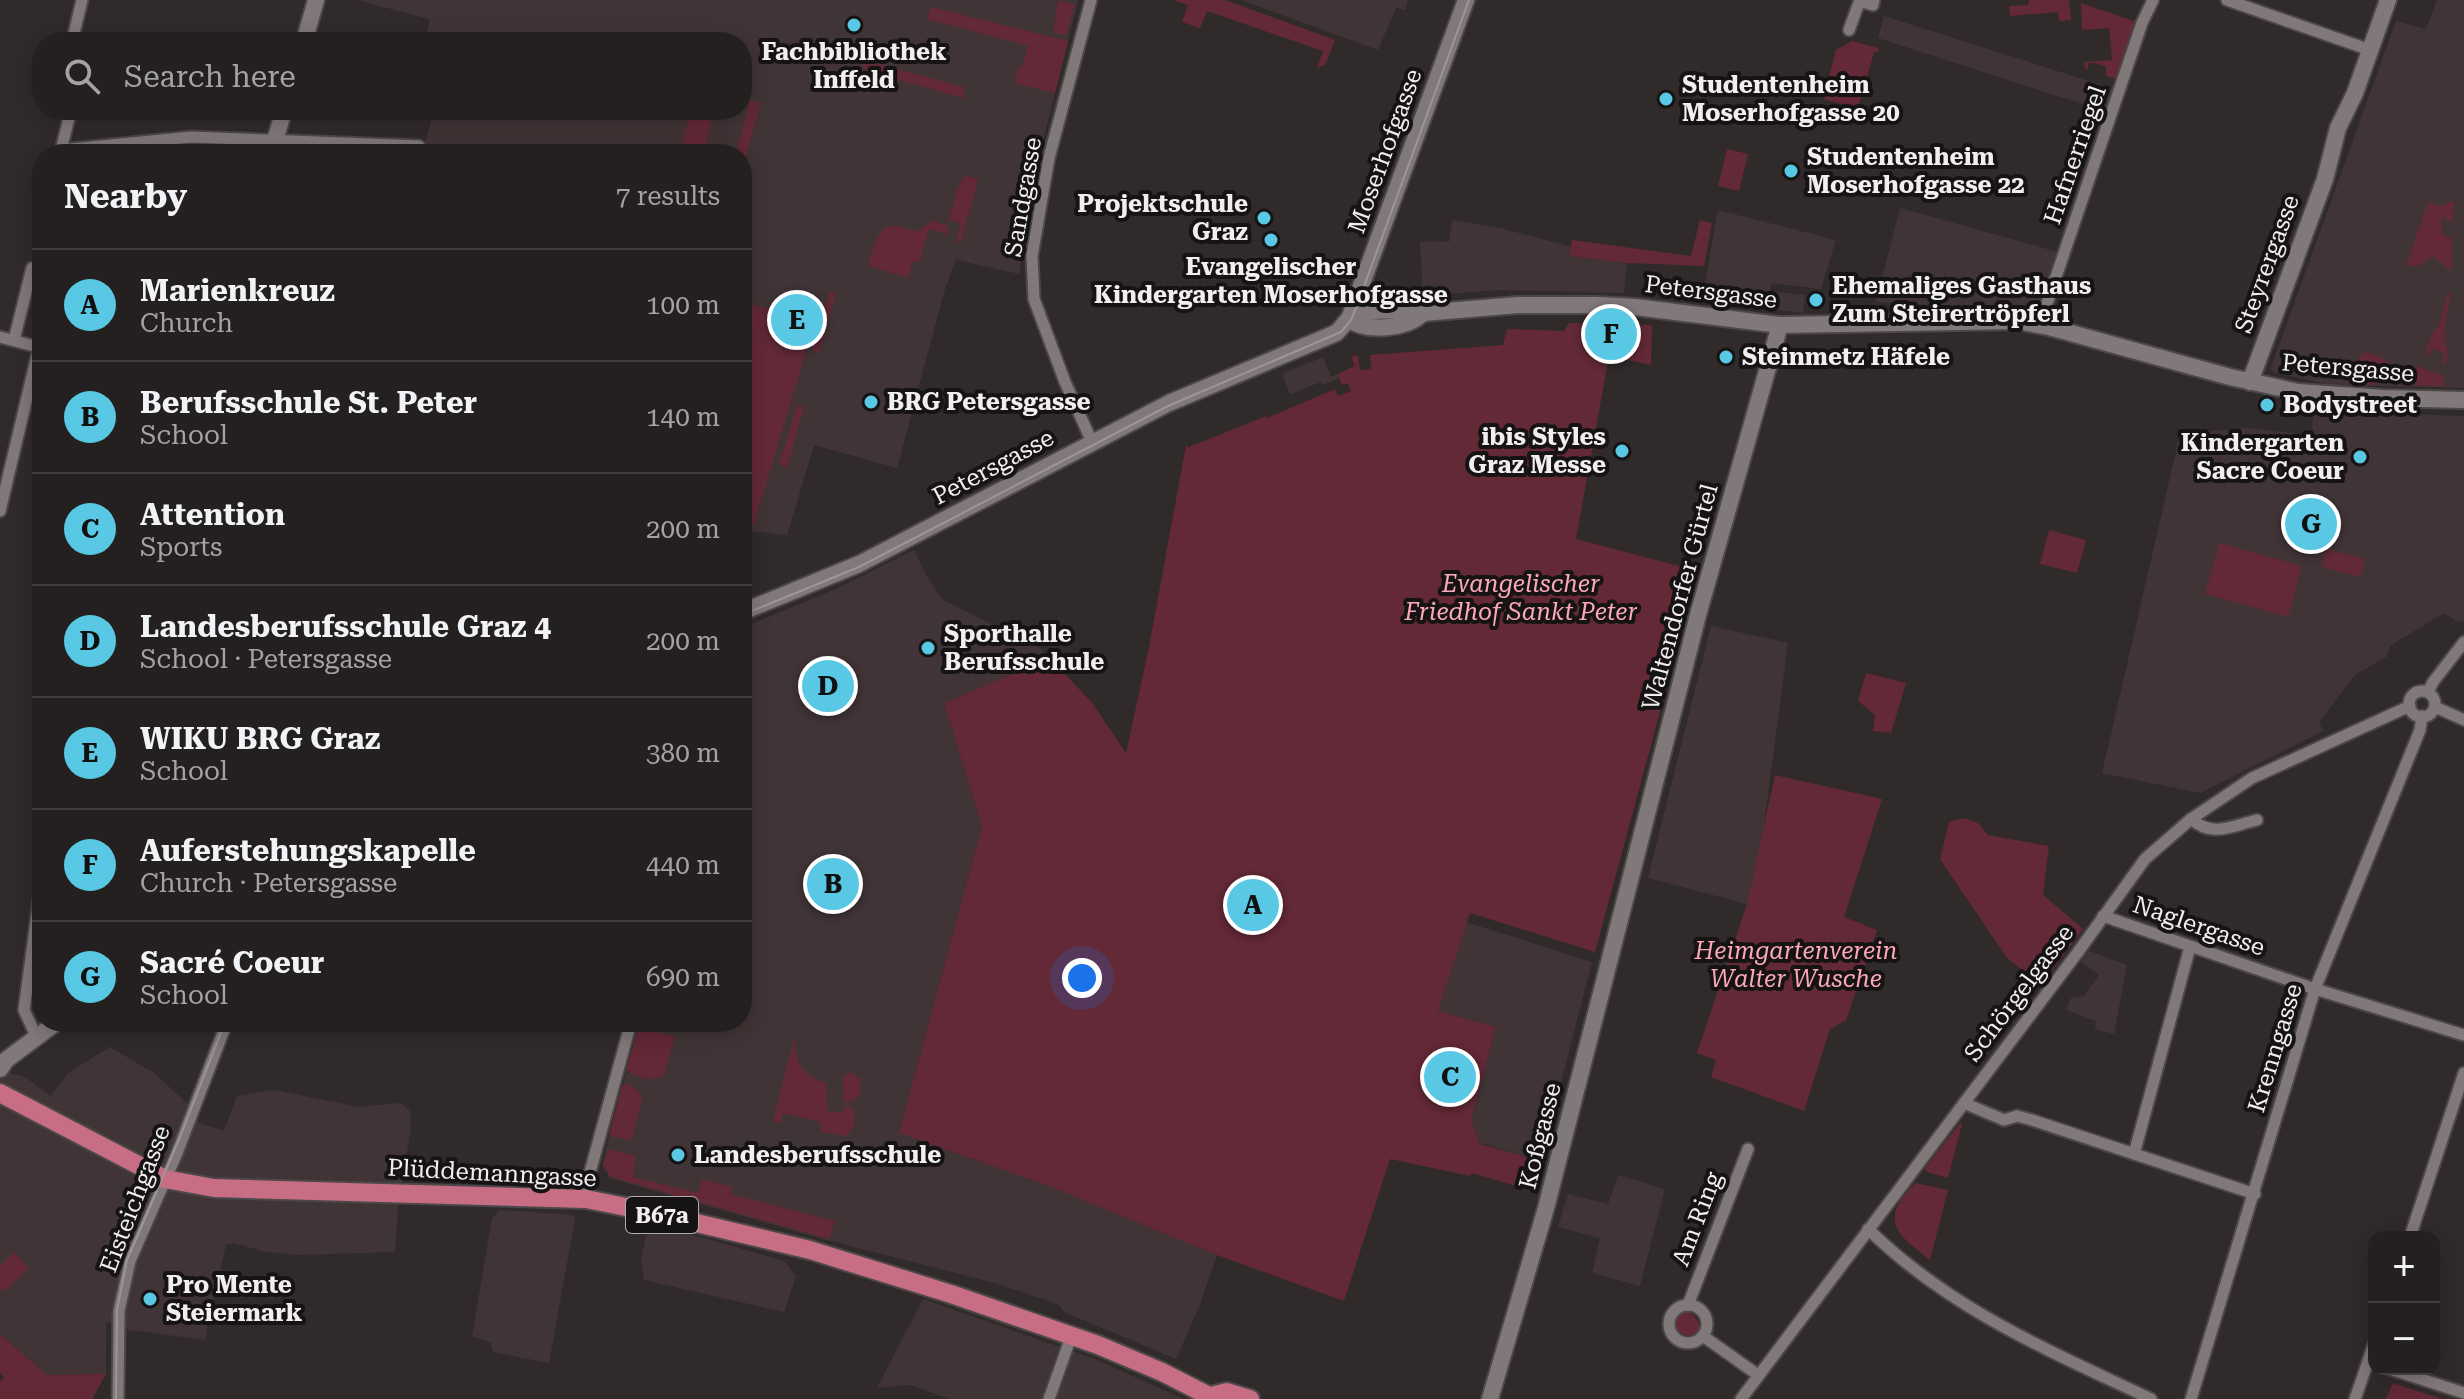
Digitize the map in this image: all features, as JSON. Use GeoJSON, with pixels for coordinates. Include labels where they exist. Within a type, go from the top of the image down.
{"type":"FeatureCollection","features":[{"type":"Feature","properties":{"kind":"main road"},"geometry":{"type":"LineString","coordinates":[[307,32],[316,0]]}},
{"type":"Feature","properties":{"kind":"main road","name":"Moserhofgasse"},"geometry":{"type":"LineString","coordinates":[[1349,319],[1466,0]]}},
{"type":"Feature","properties":{"kind":"main road","name":"Steyrergasse"},"geometry":{"type":"LineString","coordinates":[[2250,382],[2330,164],[2347,132],[2355,93],[2388,0]]}},
{"type":"Feature","properties":{"kind":"main road"},"geometry":{"type":"LineString","coordinates":[[274,144],[281,120]]}},
{"type":"Feature","properties":{"kind":"main road","name":"Petersgasse"},"geometry":{"type":"LineString","coordinates":[[752,608],[859,564],[1169,403],[1336,333],[1349,319],[1374,312],[1409,310],[1423,313],[1518,305],[1610,306],[1780,325],[2017,321],[2040,324],[2250,382],[2320,395],[2464,400]]}},
{"type":"Feature","properties":{"kind":"main road","name":"Waltendorfer Gürtel"},"geometry":{"type":"LineString","coordinates":[[1629,882],[1698,615],[1780,325]]}},
{"type":"Feature","properties":{"kind":"main road","name":"Koßgasse"},"geometry":{"type":"LineString","coordinates":[[1490,1399],[1549,1196],[1629,882]]}},
{"type":"Feature","properties":{"kind":"main road"},"geometry":{"type":"LineString","coordinates":[[0,1069],[6,1060],[42,1032]]}},
{"type":"Feature","properties":{"kind":"main road","name":"Plüddemanngasse"},"geometry":{"type":"LineString","coordinates":[[0,1093],[165,1179],[214,1188],[586,1199],[820,1253],[1072,1334],[1162,1372],[1212,1398],[1227,1392],[1250,1399]]}},
{"type":"Feature","properties":{"kind":"street"},"geometry":{"type":"LineString","coordinates":[[74,32],[82,0]]}},
{"type":"Feature","properties":{"kind":"street","name":"Sandgasse"},"geometry":{"type":"LineString","coordinates":[[1091,0],[1049,158],[1032,256],[1034,299],[1065,382],[1092,442]]}},
{"type":"Feature","properties":{"kind":"street","name":"Hafnerriegel"},"geometry":{"type":"LineString","coordinates":[[2040,324],[2142,23],[2153,0]]}},
{"type":"Feature","properties":{"kind":"street"},"geometry":{"type":"LineString","coordinates":[[2227,0],[2370,50]]}},
{"type":"Feature","properties":{"kind":"street"},"geometry":{"type":"LineString","coordinates":[[1849,30],[1860,1],[1874,2]]}},
{"type":"Feature","properties":{"kind":"street"},"geometry":{"type":"LineString","coordinates":[[62,144],[68,120]]}},
{"type":"Feature","properties":{"kind":"street"},"geometry":{"type":"LineString","coordinates":[[121,144],[191,137],[255,144]]}},
{"type":"Feature","properties":{"kind":"street"},"geometry":{"type":"LineString","coordinates":[[14,340],[32,268]]}},
{"type":"Feature","properties":{"kind":"street"},"geometry":{"type":"LineString","coordinates":[[0,337],[32,346]]}},
{"type":"Feature","properties":{"kind":"street"},"geometry":{"type":"LineString","coordinates":[[0,511],[32,381]]}},
{"type":"Feature","properties":{"kind":"street"},"geometry":{"type":"LineString","coordinates":[[2428,692],[2434,698],[2435,707],[2430,714],[2422,716],[2414,713],[2410,706],[2415,694],[2428,692],[2464,642]]}},
{"type":"Feature","properties":{"kind":"street","name":"Schörgelgasse"},"geometry":{"type":"LineString","coordinates":[[1741,1399],[2145,859],[2191,819],[2252,778],[2410,706]]}},
{"type":"Feature","properties":{"kind":"street"},"geometry":{"type":"LineString","coordinates":[[2435,707],[2464,720]]}},
{"type":"Feature","properties":{"kind":"street","name":"Krenngasse"},"geometry":{"type":"LineString","coordinates":[[2191,1399],[2315,989],[2420,730],[2422,716]]}},
{"type":"Feature","properties":{"kind":"street"},"geometry":{"type":"LineString","coordinates":[[2191,819],[2211,832],[2257,820]]}},
{"type":"Feature","properties":{"kind":"street","name":"Naglergasse"},"geometry":{"type":"LineString","coordinates":[[2103,916],[2315,989],[2464,1035]]}},
{"type":"Feature","properties":{"kind":"street"},"geometry":{"type":"LineString","coordinates":[[2134,1154],[2190,947]]}},
{"type":"Feature","properties":{"kind":"street"},"geometry":{"type":"LineString","coordinates":[[32,951],[24,1010],[32,1027]]}},
{"type":"Feature","properties":{"kind":"street"},"geometry":{"type":"LineString","coordinates":[[34,1032],[36,1036]]}},
{"type":"Feature","properties":{"kind":"street","name":"Eisteichgasse"},"geometry":{"type":"LineString","coordinates":[[118,1399],[119,1311],[134,1248],[223,1032]]}},
{"type":"Feature","properties":{"kind":"street"},"geometry":{"type":"LineString","coordinates":[[586,1199],[586,1187],[628,1032]]}},
{"type":"Feature","properties":{"kind":"street"},"geometry":{"type":"LineString","coordinates":[[2412,1231],[2464,1073]]}},
{"type":"Feature","properties":{"kind":"street"},"geometry":{"type":"LineString","coordinates":[[1964,1103],[2004,1120],[2020,1116],[2255,1194]]}},
{"type":"Feature","properties":{"kind":"street","name":"Am Ring"},"geometry":{"type":"LineString","coordinates":[[1688,1305],[1701,1311],[1707,1323],[1703,1336],[1687,1343],[1676,1339],[1670,1329],[1673,1313],[1688,1305],[1748,1149]]}},
{"type":"Feature","properties":{"kind":"street"},"geometry":{"type":"LineString","coordinates":[[1868,1229],[1910,1267],[1988,1320],[2151,1399]]}},
{"type":"Feature","properties":{"kind":"street"},"geometry":{"type":"LineString","coordinates":[[1049,1399],[1072,1334]]}},
{"type":"Feature","properties":{"kind":"street","name":"Am Ring"},"geometry":{"type":"LineString","coordinates":[[1703,1336],[1758,1375]]}},
{"type":"Feature","properties":{"kind":"street"},"geometry":{"type":"LineString","coordinates":[[2355,1399],[2368,1369]]}},
{"type":"Feature","properties":{"kind":"street"},"geometry":{"type":"LineString","coordinates":[[2408,1375],[2464,1393]]}},
{"type":"Feature","properties":{"kind":"shaded area"},"geometry":{"type":"Polygon","coordinates":[[[356,0],[1078,0],[1034,178],[1019,274],[956,260],[945,289],[897,468],[814,445],[787,535],[752,531],[752,144],[425,144],[431,120],[752,120],[752,32],[427,32],[430,19],[356,0]]]}},
{"type":"Feature","properties":{"kind":"shaded area"},"geometry":{"type":"Polygon","coordinates":[[[1241,0],[1408,0],[1405,10],[1396,8],[1378,50],[1241,0]]]}},
{"type":"Feature","properties":{"kind":"shaded area"},"geometry":{"type":"Polygon","coordinates":[[[2437,0],[2464,0],[2464,388],[2332,385],[2273,372],[2271,368],[2396,21],[2426,29],[2437,0]]]}},
{"type":"Feature","properties":{"kind":"shaded area"},"geometry":{"type":"Polygon","coordinates":[[[1884,16],[2114,89],[2107,112],[1878,38],[1884,16]]]}},
{"type":"Feature","properties":{"kind":"shaded area"},"geometry":{"type":"Polygon","coordinates":[[[1900,208],[2058,252],[2038,311],[1876,302],[1900,208]]]}},
{"type":"Feature","properties":{"kind":"shaded area"},"geometry":{"type":"Polygon","coordinates":[[[1718,210],[1836,240],[1821,289],[1771,283],[1770,291],[1805,295],[1803,313],[1702,300],[1718,210]]]}},
{"type":"Feature","properties":{"kind":"shaded area"},"geometry":{"type":"Polygon","coordinates":[[[1452,220],[1504,229],[1570,246],[1569,256],[1627,263],[1624,293],[1499,290],[1423,296],[1420,241],[1449,242],[1452,220]]]}},
{"type":"Feature","properties":{"kind":"shaded area"},"geometry":{"type":"Polygon","coordinates":[[[1323,357],[1331,376],[1338,374],[1340,378],[1290,394],[1282,374],[1323,357]]]}},
{"type":"Feature","properties":{"kind":"shaded area"},"geometry":{"type":"Polygon","coordinates":[[[2313,411],[2464,416],[2464,622],[2444,613],[2390,646],[2386,657],[2355,675],[2319,722],[2323,731],[2200,793],[2102,773],[2180,434],[2247,428],[2309,435],[2312,433],[2313,411]]]}},
{"type":"Feature","properties":{"kind":"shaded area"},"geometry":{"type":"Polygon","coordinates":[[[914,550],[943,600],[1040,648],[1050,658],[944,703],[982,826],[899,1133],[1041,1183],[1217,1255],[1176,1359],[1064,1312],[1059,1305],[1049,1301],[995,1283],[823,1239],[610,1178],[602,1165],[636,1032],[752,1032],[752,624],[838,588],[914,550]]]}},
{"type":"Feature","properties":{"kind":"shaded area"},"geometry":{"type":"Polygon","coordinates":[[[1711,626],[1788,643],[1761,848],[1747,904],[1648,878],[1711,626]]]}},
{"type":"Feature","properties":{"kind":"shaded area"},"geometry":{"type":"Polygon","coordinates":[[[1466,922],[1592,962],[1541,1161],[1480,1143],[1471,1120],[1496,1027],[1438,1011],[1466,922]]]}},
{"type":"Feature","properties":{"kind":"shaded area"},"geometry":{"type":"Polygon","coordinates":[[[2089,951],[2127,965],[2114,1034],[2095,1029],[2096,1021],[2066,1010],[2071,998],[2084,996],[2099,975],[2081,961],[2089,951]]]}},
{"type":"Feature","properties":{"kind":"shaded area"},"geometry":{"type":"Polygon","coordinates":[[[110,1047],[154,1073],[188,1104],[199,1123],[224,1131],[237,1096],[275,1090],[359,1107],[401,1103],[410,1111],[411,1127],[398,1209],[395,1252],[298,1255],[267,1252],[233,1243],[226,1245],[221,1266],[221,1289],[214,1291],[205,1340],[130,1330],[106,1321],[106,1374],[47,1375],[0,1334],[0,1071],[23,1076],[51,1096],[68,1073],[110,1047]]]}},
{"type":"Feature","properties":{"kind":"shaded area"},"geometry":{"type":"Polygon","coordinates":[[[1618,1175],[1665,1189],[1640,1286],[1592,1273],[1600,1238],[1558,1227],[1568,1194],[1608,1204],[1618,1175]]]}},
{"type":"Feature","properties":{"kind":"shaded area"},"geometry":{"type":"Polygon","coordinates":[[[500,1210],[572,1215],[575,1219],[549,1363],[493,1352],[491,1343],[472,1336],[492,1218],[500,1210]]]}},
{"type":"Feature","properties":{"kind":"shaded area"},"geometry":{"type":"Polygon","coordinates":[[[657,1228],[784,1261],[796,1276],[784,1312],[644,1280],[641,1261],[646,1236],[657,1228]]]}},
{"type":"Feature","properties":{"kind":"shaded area"},"geometry":{"type":"Polygon","coordinates":[[[923,1299],[1097,1360],[1184,1399],[950,1399],[910,1385],[877,1388],[923,1299]]]}},
{"type":"Feature","properties":{"kind":"green space"},"geometry":{"type":"Polygon","coordinates":[[[1173,0],[1225,0],[1335,40],[1325,65],[1317,68],[1323,51],[1207,11],[1200,28],[1182,22],[1188,5],[1173,0]]]}},
{"type":"Feature","properties":{"kind":"green space"},"geometry":{"type":"Polygon","coordinates":[[[2029,0],[2069,0],[2071,20],[2059,21],[2058,12],[2010,16],[2009,6],[2028,5],[2029,0]]]}},
{"type":"Feature","properties":{"kind":"green space"},"geometry":{"type":"Polygon","coordinates":[[[1058,1],[1075,4],[1066,35],[1053,33],[1058,1]]]}},
{"type":"Feature","properties":{"kind":"green space"},"geometry":{"type":"Polygon","coordinates":[[[2081,3],[2136,22],[2118,79],[2106,76],[2106,67],[2095,63],[2088,63],[2088,69],[2085,69],[2084,62],[2112,60],[2109,28],[2082,30],[2081,3]]]}},
{"type":"Feature","properties":{"kind":"green space"},"geometry":{"type":"Polygon","coordinates":[[[931,7],[1068,41],[1055,93],[1014,83],[1019,66],[1023,66],[1028,46],[927,19],[931,7]]]}},
{"type":"Feature","properties":{"kind":"green space"},"geometry":{"type":"Polygon","coordinates":[[[1852,41],[1878,48],[1879,52],[1874,52],[1858,108],[1823,99],[1836,50],[1852,41]]]}},
{"type":"Feature","properties":{"kind":"green space"},"geometry":{"type":"Polygon","coordinates":[[[867,42],[887,47],[882,65],[964,87],[963,98],[867,71],[862,64],[867,42]]]}},
{"type":"Feature","properties":{"kind":"green space"},"geometry":{"type":"Polygon","coordinates":[[[752,101],[761,103],[749,144],[739,144],[745,120],[752,120],[752,101]]]}},
{"type":"Feature","properties":{"kind":"green space"},"geometry":{"type":"Polygon","coordinates":[[[688,120],[712,121],[706,144],[682,144],[688,120]]]}},
{"type":"Feature","properties":{"kind":"green space"},"geometry":{"type":"Polygon","coordinates":[[[1727,149],[1748,154],[1739,191],[1718,186],[1727,149]]]}},
{"type":"Feature","properties":{"kind":"green space"},"geometry":{"type":"Polygon","coordinates":[[[964,176],[978,179],[961,242],[956,241],[961,224],[949,220],[964,176]]]}},
{"type":"Feature","properties":{"kind":"green space"},"geometry":{"type":"Polygon","coordinates":[[[2454,201],[2452,222],[2442,217],[2441,233],[2452,239],[2451,271],[2435,255],[2416,267],[2406,265],[2428,203],[2440,206],[2454,201]]]}},
{"type":"Feature","properties":{"kind":"green space"},"geometry":{"type":"Polygon","coordinates":[[[1700,220],[1712,223],[1704,266],[1627,263],[1569,256],[1572,240],[1691,256],[1700,220]]]}},
{"type":"Feature","properties":{"kind":"green space"},"geometry":{"type":"Polygon","coordinates":[[[932,221],[947,225],[949,235],[929,229],[919,263],[913,261],[908,278],[868,266],[877,239],[885,229],[898,226],[918,231],[932,221]]]}},
{"type":"Feature","properties":{"kind":"green space"},"geometry":{"type":"Polygon","coordinates":[[[783,291],[821,302],[754,524],[752,304],[776,311],[783,291]]]}},
{"type":"Feature","properties":{"kind":"green space"},"geometry":{"type":"Polygon","coordinates":[[[830,292],[836,294],[819,353],[812,350],[830,292]]]}},
{"type":"Feature","properties":{"kind":"green space"},"geometry":{"type":"Polygon","coordinates":[[[2448,292],[2445,364],[2441,362],[2444,353],[2432,348],[2428,357],[2426,351],[2433,331],[2439,326],[2448,292]]]}},
{"type":"Feature","properties":{"kind":"green space","name":"Evangelischer Friedhof Sankt Peter"},"geometry":{"type":"Polygon","coordinates":[[[1569,323],[1652,325],[1651,365],[1609,356],[1576,539],[1698,571],[1595,952],[1470,913],[1438,1011],[1496,1027],[1471,1120],[1480,1144],[1541,1161],[1533,1191],[1472,1173],[1470,1176],[1390,1159],[1344,1301],[1217,1255],[1041,1183],[899,1133],[982,826],[944,703],[1050,658],[1093,704],[1126,753],[1186,445],[1189,447],[1267,418],[1335,389],[1338,396],[1351,391],[1348,383],[1342,385],[1338,374],[1355,366],[1351,356],[1358,356],[1360,370],[1371,369],[1370,355],[1503,345],[1507,329],[1564,331],[1569,323]]]}},
{"type":"Feature","properties":{"kind":"green space"},"geometry":{"type":"Polygon","coordinates":[[[2367,352],[2387,362],[2386,370],[2373,385],[2366,385],[2358,365],[2359,356],[2367,352]]]}},
{"type":"Feature","properties":{"kind":"green space"},"geometry":{"type":"Polygon","coordinates":[[[2416,366],[2443,376],[2445,386],[2411,385],[2406,374],[2409,368],[2416,366]]]}},
{"type":"Feature","properties":{"kind":"green space"},"geometry":{"type":"Polygon","coordinates":[[[797,405],[804,407],[787,467],[779,465],[797,405]]]}},
{"type":"Feature","properties":{"kind":"green space"},"geometry":{"type":"Polygon","coordinates":[[[2049,530],[2086,540],[2077,573],[2040,564],[2049,530]]]}},
{"type":"Feature","properties":{"kind":"green space"},"geometry":{"type":"Polygon","coordinates":[[[2219,543],[2302,566],[2288,617],[2205,594],[2219,543]]]}},
{"type":"Feature","properties":{"kind":"green space"},"geometry":{"type":"Polygon","coordinates":[[[2326,549],[2365,559],[2360,577],[2322,567],[2326,549]]]}},
{"type":"Feature","properties":{"kind":"green space"},"geometry":{"type":"Polygon","coordinates":[[[1866,673],[1906,683],[1891,733],[1873,731],[1875,715],[1858,701],[1866,673]]]}},
{"type":"Feature","properties":{"kind":"green space","name":"Heimgartenverein Walter Wusche"},"geometry":{"type":"Polygon","coordinates":[[[1775,775],[1882,799],[1844,917],[1877,930],[1846,1020],[1830,1029],[1804,1111],[1711,1077],[1716,1060],[1697,1053],[1747,904],[1775,775]]]}},
{"type":"Feature","properties":{"kind":"green space"},"geometry":{"type":"Polygon","coordinates":[[[1965,818],[1978,823],[1988,835],[2049,846],[2043,895],[2083,929],[2045,980],[2030,976],[2007,958],[1940,859],[1949,822],[1965,818]]]}},
{"type":"Feature","properties":{"kind":"green space"},"geometry":{"type":"Polygon","coordinates":[[[637,1032],[657,1032],[675,1037],[664,1075],[656,1079],[645,1078],[626,1070],[637,1032]]]}},
{"type":"Feature","properties":{"kind":"green space"},"geometry":{"type":"Polygon","coordinates":[[[795,1035],[801,1066],[811,1076],[826,1083],[828,1113],[844,1112],[844,1106],[852,1107],[854,1123],[846,1136],[821,1132],[820,1122],[783,1113],[781,1123],[773,1121],[795,1035]]]}},
{"type":"Feature","properties":{"kind":"green space"},"geometry":{"type":"Polygon","coordinates":[[[852,1072],[858,1078],[861,1076],[860,1095],[844,1103],[843,1077],[852,1072]]]}},
{"type":"Feature","properties":{"kind":"green space"},"geometry":{"type":"Polygon","coordinates":[[[628,1083],[641,1094],[642,1099],[631,1141],[609,1135],[622,1086],[628,1083]]]}},
{"type":"Feature","properties":{"kind":"green space"},"geometry":{"type":"Polygon","coordinates":[[[1960,1123],[1948,1178],[1927,1172],[1925,1168],[1960,1123]]]}},
{"type":"Feature","properties":{"kind":"green space"},"geometry":{"type":"Polygon","coordinates":[[[608,1149],[636,1156],[633,1177],[698,1193],[702,1179],[732,1187],[730,1194],[835,1221],[829,1239],[611,1177],[603,1164],[608,1149]]]}},
{"type":"Feature","properties":{"kind":"green space"},"geometry":{"type":"Polygon","coordinates":[[[1915,1183],[1948,1190],[1930,1260],[1900,1234],[1896,1225],[1897,1207],[1915,1183]]]}},
{"type":"Feature","properties":{"kind":"green space"},"geometry":{"type":"Polygon","coordinates":[[[14,1252],[29,1268],[4,1292],[0,1288],[0,1266],[14,1252]]]}},
{"type":"Feature","properties":{"kind":"green space"},"geometry":{"type":"Polygon","coordinates":[[[1682,1310],[1696,1319],[1702,1329],[1700,1334],[1685,1334],[1672,1326],[1673,1317],[1682,1310]]]}},
{"type":"Feature","properties":{"kind":"green space"},"geometry":{"type":"Polygon","coordinates":[[[0,1334],[47,1375],[106,1374],[92,1399],[0,1399],[0,1381],[4,1378],[0,1372],[0,1334]]]}},
{"type":"Feature","properties":{"kind":"green space"},"geometry":{"type":"Polygon","coordinates":[[[2393,1383],[2442,1399],[2386,1399],[2393,1383]]]}},
{"type":"Feature","properties":{"kind":"tram line"},"geometry":{"type":"LineString","coordinates":[[752,611],[859,567],[1168,406],[1341,332],[1351,320],[1358,303],[1469,0]]}},
{"type":"Feature","properties":{"kind":"tram line"},"geometry":{"type":"LineString","coordinates":[[116,1399],[117,1310],[127,1260],[221,1032]]}},
{"type":"Feature","properties":{"kind":"place","name":"Fachbibliothek Inffeld"},"geometry":{"type":"Point","coordinates":[854,25]}},
{"type":"Feature","properties":{"kind":"place","name":"Studentenheim Moserhofgasse 20"},"geometry":{"type":"Point","coordinates":[1666,99]}},
{"type":"Feature","properties":{"kind":"place","name":"Studentenheim Moserhofgasse 22"},"geometry":{"type":"Point","coordinates":[1791,171]}},
{"type":"Feature","properties":{"kind":"place","name":"Projektschule Graz"},"geometry":{"type":"Point","coordinates":[1264,218]}},
{"type":"Feature","properties":{"kind":"place","name":"Evangelischer Kindergarten Moserhofgasse"},"geometry":{"type":"Point","coordinates":[1271,240]}},
{"type":"Feature","properties":{"kind":"place","name":"Ehemaliges Gasthaus Zum Steirertröpferl"},"geometry":{"type":"Point","coordinates":[1816,300]}},
{"type":"Feature","properties":{"kind":"place","name":"WIKU BRG Graz"},"geometry":{"type":"Point","coordinates":[797,320]}},
{"type":"Feature","properties":{"kind":"place","name":"Auferstehungskapelle"},"geometry":{"type":"Point","coordinates":[1611,334]}},
{"type":"Feature","properties":{"kind":"place","name":"Steinmetz Häfele"},"geometry":{"type":"Point","coordinates":[1726,357]}},
{"type":"Feature","properties":{"kind":"place","name":"BRG Petersgasse"},"geometry":{"type":"Point","coordinates":[871,402]}},
{"type":"Feature","properties":{"kind":"place","name":"Bodystreet"},"geometry":{"type":"Point","coordinates":[2267,405]}},
{"type":"Feature","properties":{"kind":"place","name":"ibis Styles Graz Messe"},"geometry":{"type":"Point","coordinates":[1622,451]}},
{"type":"Feature","properties":{"kind":"place","name":"Kindergarten Sacre Coeur"},"geometry":{"type":"Point","coordinates":[2360,457]}},
{"type":"Feature","properties":{"kind":"place","name":"Sacré Coeur"},"geometry":{"type":"Point","coordinates":[2311,524]}},
{"type":"Feature","properties":{"kind":"place","name":"Sporthalle Berufsschule"},"geometry":{"type":"Point","coordinates":[928,648]}},
{"type":"Feature","properties":{"kind":"place","name":"Landesberufsschule Graz 4"},"geometry":{"type":"Point","coordinates":[828,686]}},
{"type":"Feature","properties":{"kind":"place","name":"Berufsschule St. Peter"},"geometry":{"type":"Point","coordinates":[833,884]}},
{"type":"Feature","properties":{"kind":"place","name":"Marienkreuz"},"geometry":{"type":"Point","coordinates":[1253,905]}},
{"type":"Feature","properties":{"kind":"place","name":"Attention"},"geometry":{"type":"Point","coordinates":[1450,1077]}},
{"type":"Feature","properties":{"kind":"place","name":"Landesberufsschule"},"geometry":{"type":"Point","coordinates":[678,1155]}},
{"type":"Feature","properties":{"kind":"place","name":"Pro Mente Steiermark"},"geometry":{"type":"Point","coordinates":[150,1299]}}]}
